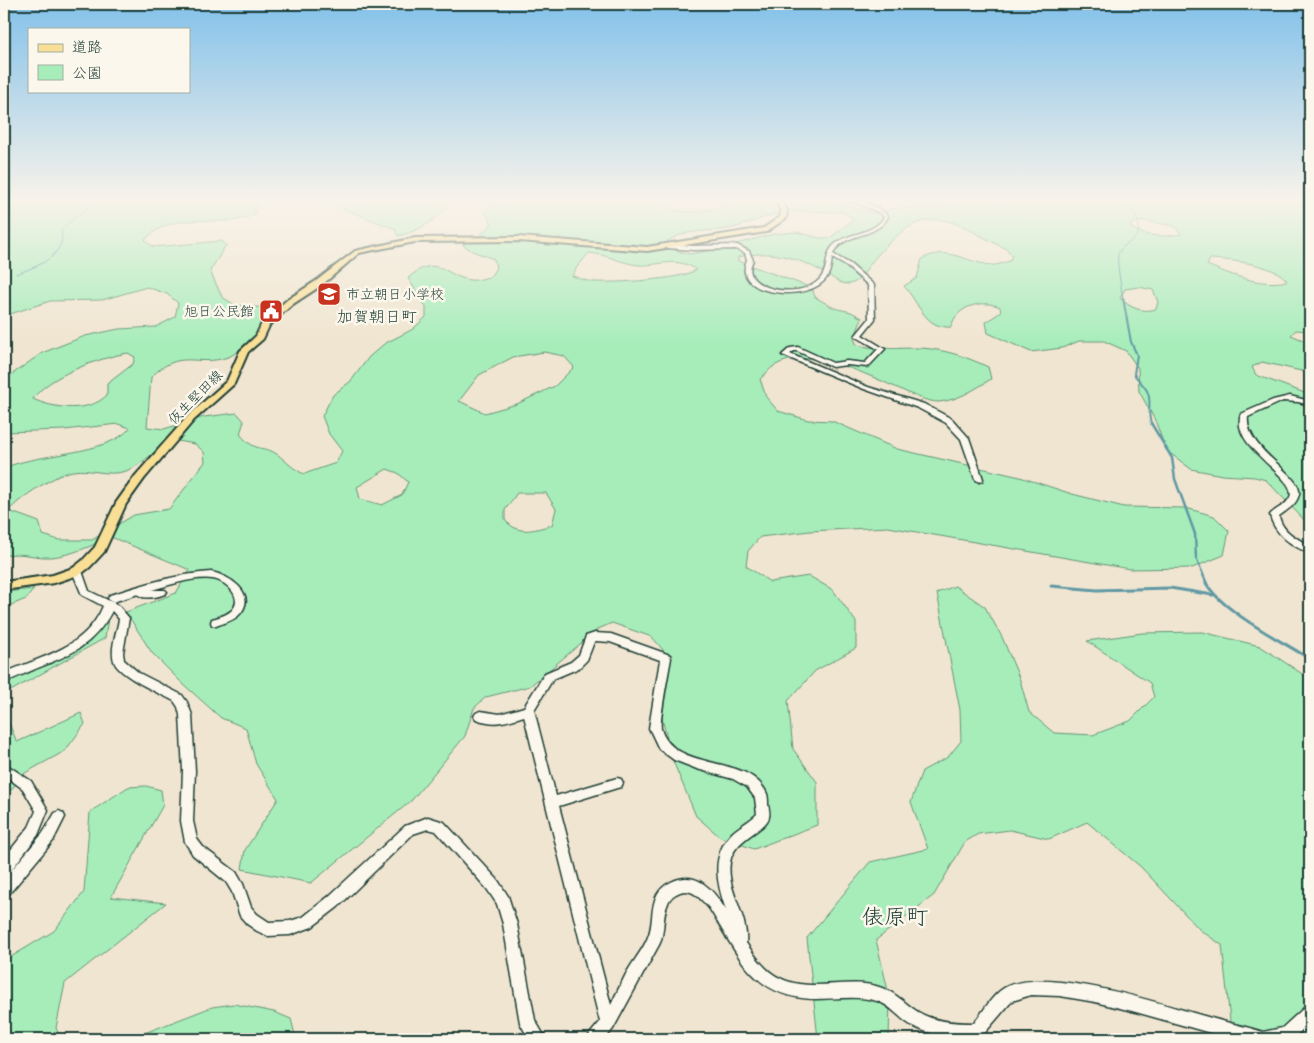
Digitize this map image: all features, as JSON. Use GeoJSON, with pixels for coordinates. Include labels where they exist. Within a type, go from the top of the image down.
{"type":"FeatureCollection","features":[{"type":"Feature","properties":{"kind":"main road","name":"仮生堅田線"},"geometry":{"type":"LineString","coordinates":[[4,586],[54,579],[77,571],[100,549],[121,503],[148,467],[191,418],[231,382],[244,351],[260,337],[266,323],[290,302],[319,283],[357,252],[374,248]]}},
{"type":"Feature","properties":{"kind":"main road","name":"仮生堅田線"},"geometry":{"type":"LineString","coordinates":[[620,248],[656,248]]}},
{"type":"Feature","properties":{"kind":"street"},"geometry":{"type":"LineString","coordinates":[[689,248],[707,248]]}},
{"type":"Feature","properties":{"kind":"street"},"geometry":{"type":"LineString","coordinates":[[738,248],[747,252],[750,260],[746,270],[749,278],[761,287],[788,293],[806,289],[820,281],[825,276],[830,254],[836,248]]}},
{"type":"Feature","properties":{"kind":"street"},"geometry":{"type":"LineString","coordinates":[[830,254],[848,265],[871,285],[872,318],[858,336],[882,350],[867,365],[832,364],[798,349],[792,349],[786,355],[866,388],[921,406],[941,416],[965,438],[979,479]]}},
{"type":"Feature","properties":{"kind":"street"},"geometry":{"type":"LineString","coordinates":[[1310,403],[1299,399],[1280,398],[1264,409],[1244,416],[1243,420],[1251,443],[1286,477],[1295,490],[1295,495],[1289,505],[1274,515],[1275,524],[1291,539],[1310,550]]}},
{"type":"Feature","properties":{"kind":"street"},"geometry":{"type":"LineString","coordinates":[[77,571],[85,593],[106,601],[118,610],[124,618],[118,653],[119,662],[135,676],[178,698],[183,705],[187,724],[189,771],[187,821],[190,839],[196,849],[231,877],[238,889],[242,906],[252,919],[268,929],[290,928],[302,924],[333,902],[409,830],[428,823],[440,826],[492,884],[503,901],[510,924],[528,1023],[538,1039]]}},
{"type":"Feature","properties":{"kind":"street"},"geometry":{"type":"LineString","coordinates":[[106,601],[198,577],[216,576],[230,583],[241,598],[238,610],[216,622]]}},
{"type":"Feature","properties":{"kind":"street"},"geometry":{"type":"LineString","coordinates":[[106,601],[162,592]]}},
{"type":"Feature","properties":{"kind":"street"},"geometry":{"type":"LineString","coordinates":[[4,678],[81,643],[100,626],[106,601]]}},
{"type":"Feature","properties":{"kind":"street"},"geometry":{"type":"LineString","coordinates":[[480,716],[500,719],[528,710],[549,676],[575,665],[583,657],[589,642],[594,637],[611,638],[666,658],[655,728],[662,744],[690,762],[740,775],[752,781],[761,797],[763,816],[754,826],[735,839],[726,853],[721,868],[740,933],[739,943]]}},
{"type":"Feature","properties":{"kind":"street"},"geometry":{"type":"LineString","coordinates":[[528,710],[608,1024]]}},
{"type":"Feature","properties":{"kind":"street"},"geometry":{"type":"LineString","coordinates":[[4,768],[27,785],[42,810],[34,831],[4,868]]}},
{"type":"Feature","properties":{"kind":"street"},"geometry":{"type":"LineString","coordinates":[[551,803],[617,783]]}},
{"type":"Feature","properties":{"kind":"street"},"geometry":{"type":"LineString","coordinates":[[4,889],[48,837],[59,817]]}},
{"type":"Feature","properties":{"kind":"street"},"geometry":{"type":"LineString","coordinates":[[595,1039],[608,1024],[652,944],[657,932],[662,900],[673,888],[687,884],[702,890],[758,969],[779,985],[798,990],[879,994],[890,999],[914,1018],[940,1033],[978,1030],[1009,993],[1027,988],[1050,986],[1119,1001],[1263,1039],[1286,1034],[1310,1012]]}},
{"type":"Feature","properties":{"kind":"green space"},"geometry":{"type":"Polygon","coordinates":[[[4,248],[224,248],[210,271],[222,297],[235,305],[277,309],[275,322],[244,347],[228,357],[207,361],[180,360],[162,368],[151,377],[147,427],[164,429],[204,417],[237,413],[244,421],[240,434],[246,440],[255,447],[273,452],[304,474],[336,463],[342,451],[329,434],[322,416],[333,395],[351,381],[369,357],[384,344],[413,329],[426,317],[426,307],[408,278],[418,270],[434,266],[470,280],[490,277],[496,268],[494,259],[467,248],[665,248],[690,254],[722,248],[885,248],[859,279],[849,284],[840,282],[804,263],[783,256],[772,254],[750,255],[738,257],[738,261],[812,288],[815,297],[834,308],[851,312],[862,318],[854,339],[857,345],[881,348],[920,348],[947,352],[988,367],[991,379],[960,396],[946,401],[935,402],[925,400],[839,364],[805,358],[788,360],[774,366],[760,379],[766,397],[778,411],[808,420],[832,421],[897,449],[1020,477],[1072,494],[1124,507],[1186,508],[1214,516],[1229,531],[1224,555],[1192,568],[1130,569],[888,527],[810,531],[760,537],[748,551],[746,566],[770,582],[809,576],[833,590],[856,622],[856,648],[815,671],[788,701],[793,749],[817,782],[817,825],[754,849],[720,837],[696,816],[673,761],[660,711],[669,657],[652,637],[612,623],[598,629],[530,686],[486,697],[474,708],[465,736],[411,801],[311,883],[242,869],[245,850],[278,799],[256,764],[246,728],[221,718],[182,683],[152,653],[126,612],[176,593],[190,570],[111,537],[81,550],[59,556],[45,557],[15,554],[4,556],[4,468],[35,459],[106,444],[120,437],[130,428],[118,424],[64,430],[4,432],[4,377],[11,375],[42,353],[85,336],[119,329],[156,327],[175,317],[178,303],[167,294],[147,287],[102,300],[50,301],[4,316],[4,248]],[[589,253],[572,276],[592,282],[663,278],[696,270],[683,263],[639,265],[589,253]],[[544,352],[513,357],[479,375],[459,401],[485,413],[517,404],[555,386],[574,367],[564,356],[544,352]],[[128,353],[90,363],[62,375],[40,391],[33,399],[61,407],[82,407],[100,401],[107,395],[107,384],[133,364],[135,357],[128,353]],[[178,441],[163,446],[133,468],[119,473],[79,470],[58,476],[29,494],[9,511],[39,522],[43,535],[59,540],[92,540],[134,515],[169,509],[205,462],[204,452],[195,444],[178,441]],[[387,469],[357,487],[360,499],[382,505],[402,495],[408,482],[398,473],[387,469]],[[517,493],[505,510],[505,520],[510,525],[521,530],[539,529],[552,525],[556,509],[546,493],[517,493]]]}},
{"type":"Feature","properties":{"kind":"green space"},"geometry":{"type":"Polygon","coordinates":[[[1004,248],[1310,248],[1310,297],[1306,298],[1310,304],[1310,331],[1296,330],[1291,335],[1310,343],[1310,373],[1262,362],[1252,367],[1256,375],[1310,395],[1310,526],[1266,480],[1191,469],[1166,450],[1155,420],[1139,391],[1138,368],[1126,351],[1104,341],[1079,341],[1062,348],[1031,352],[988,333],[986,322],[1001,312],[1000,307],[993,305],[978,304],[964,309],[958,314],[951,327],[942,327],[923,314],[904,286],[917,278],[922,259],[931,255],[948,254],[991,265],[1010,261],[1012,255],[1004,248]],[[1210,259],[1207,265],[1246,279],[1267,282],[1287,281],[1273,271],[1252,264],[1210,259]],[[1139,287],[1125,289],[1120,298],[1136,309],[1156,309],[1158,302],[1153,290],[1139,287]]]}},
{"type":"Feature","properties":{"kind":"green space"},"geometry":{"type":"Polygon","coordinates":[[[955,586],[985,607],[1002,637],[1020,680],[1029,712],[1054,733],[1093,735],[1130,721],[1154,697],[1150,683],[1087,641],[1142,633],[1202,632],[1260,646],[1310,679],[1310,1039],[1232,1039],[1222,945],[1200,930],[1141,867],[1087,822],[1049,839],[1010,830],[978,834],[965,842],[934,895],[876,940],[890,999],[889,1039],[818,1039],[807,938],[870,862],[928,849],[911,802],[922,771],[948,757],[961,741],[960,710],[937,593],[955,586]]]}},
{"type":"Feature","properties":{"kind":"green space"},"geometry":{"type":"Polygon","coordinates":[[[34,589],[26,599],[4,608],[4,592],[34,589]]]}},
{"type":"Feature","properties":{"kind":"green space"},"geometry":{"type":"Polygon","coordinates":[[[108,618],[105,638],[7,693],[4,702],[4,681],[14,673],[69,651],[108,618]]]}},
{"type":"Feature","properties":{"kind":"green space"},"geometry":{"type":"Polygon","coordinates":[[[4,712],[17,742],[81,713],[85,724],[65,751],[25,773],[4,798],[4,712]]]}},
{"type":"Feature","properties":{"kind":"green space"},"geometry":{"type":"Polygon","coordinates":[[[146,786],[161,790],[163,805],[111,897],[166,903],[65,983],[56,1028],[61,1039],[4,1039],[4,961],[54,931],[84,892],[90,812],[128,787],[146,786]]]}},
{"type":"Feature","properties":{"kind":"green space"},"geometry":{"type":"Polygon","coordinates":[[[234,1004],[274,1012],[291,1019],[296,1039],[129,1039],[212,1007],[234,1004]]]}},
{"type":"Feature","properties":{"kind":"waterway"},"geometry":{"type":"LineString","coordinates":[[16,274],[41,264],[49,259],[59,248]]}},
{"type":"Feature","properties":{"kind":"waterway"},"geometry":{"type":"LineString","coordinates":[[1122,248],[1118,256],[1118,268],[1123,299]]}},
{"type":"Feature","properties":{"kind":"waterway"},"geometry":{"type":"LineString","coordinates":[[4,278],[8,276]]}},
{"type":"Feature","properties":{"kind":"waterway"},"geometry":{"type":"LineString","coordinates":[[1123,298],[1131,342],[1137,355],[1134,374],[1148,393],[1151,423]]}},
{"type":"Feature","properties":{"kind":"waterway"},"geometry":{"type":"LineString","coordinates":[[1151,423],[1172,458],[1175,479],[1195,534],[1196,558],[1207,584]]}},
{"type":"Feature","properties":{"kind":"waterway"},"geometry":{"type":"LineString","coordinates":[[1206,583],[1214,594],[1238,615],[1310,659]]}},
{"type":"Feature","properties":{"kind":"waterway"},"geometry":{"type":"LineString","coordinates":[[1051,586],[1097,590],[1170,588],[1213,595]]}},
{"type":"Feature","properties":{"kind":"place","name":"市立朝日小学校"},"geometry":{"type":"Point","coordinates":[329,294]}},
{"type":"Feature","properties":{"kind":"place","name":"旭日公民館"},"geometry":{"type":"Point","coordinates":[271,311]}},
{"type":"Feature","properties":{"kind":"district","name":"加賀朝日町"},"geometry":{"type":"Point","coordinates":[377,316]}},
{"type":"Feature","properties":{"kind":"district","name":"俵原町"},"geometry":{"type":"Point","coordinates":[895,916]}}]}
